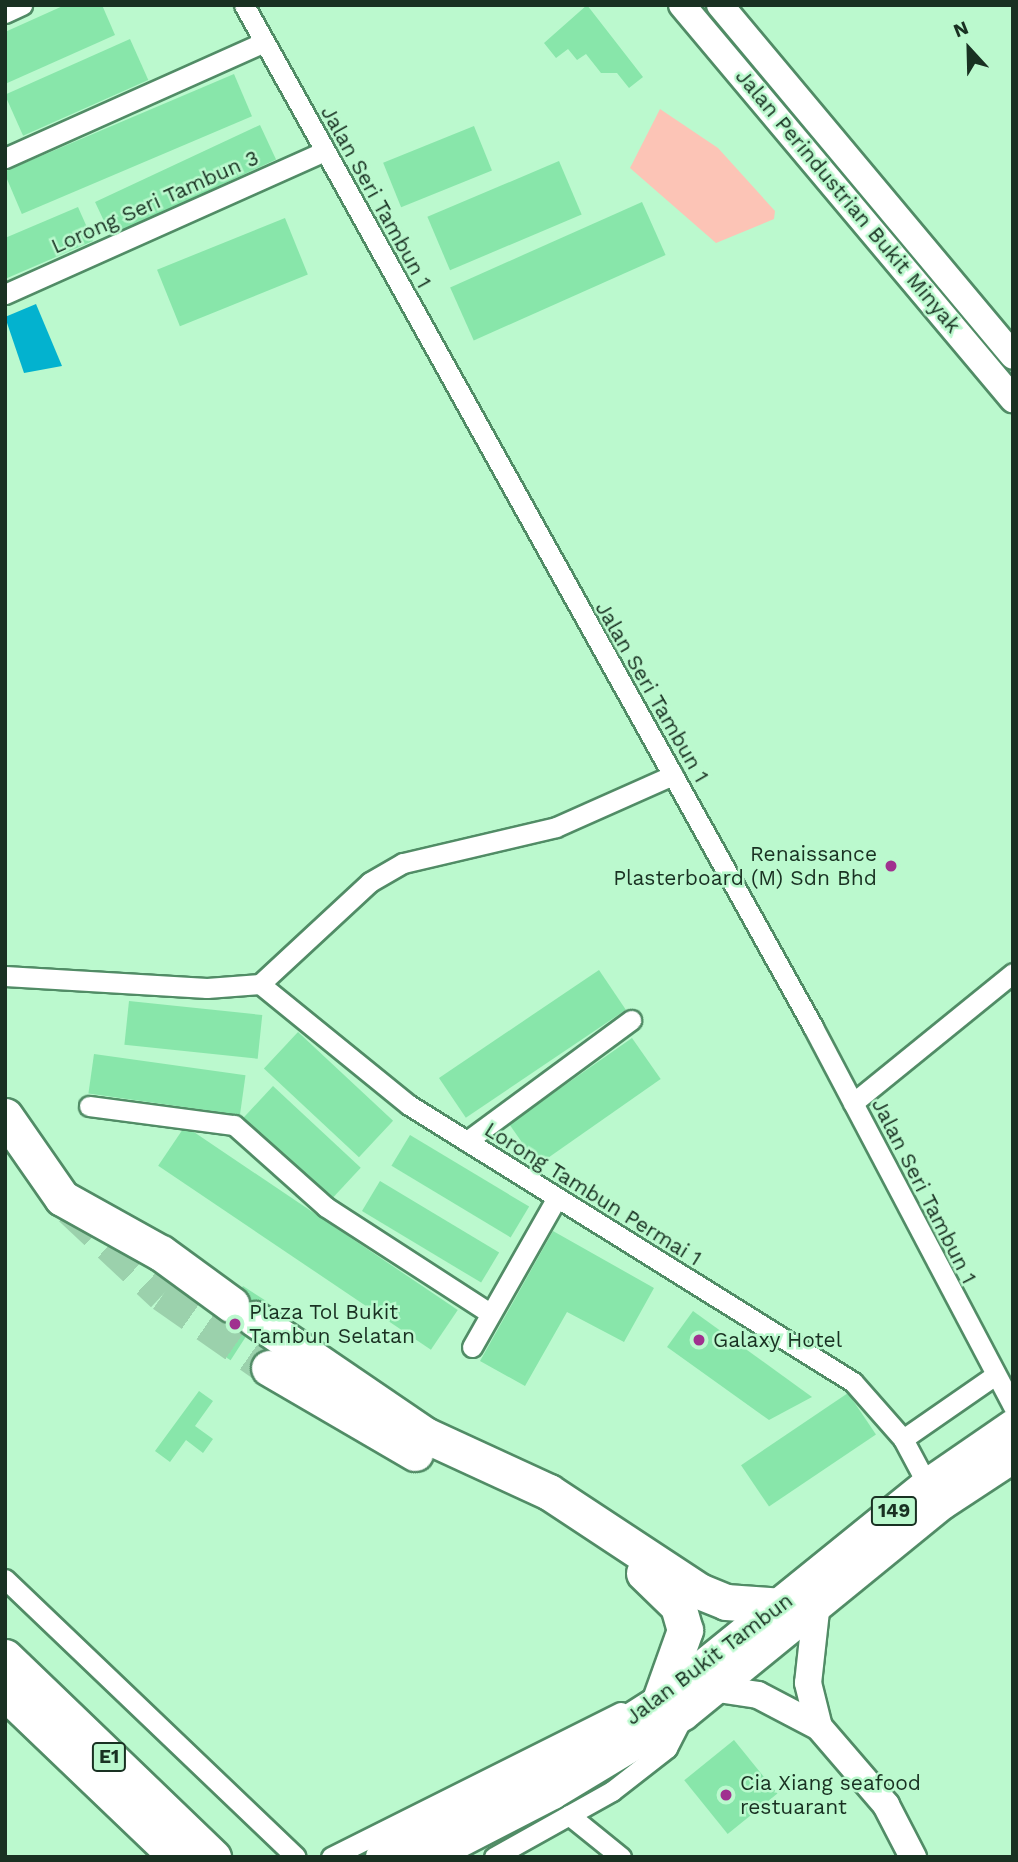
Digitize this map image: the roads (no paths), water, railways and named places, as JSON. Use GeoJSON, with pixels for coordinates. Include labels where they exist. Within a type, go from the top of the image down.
{"type":"FeatureCollection","features":[{"type":"Feature","properties":{"kind":"highway"},"geometry":{"type":"LineString","coordinates":[[5,1116],[62,1198],[161,1253],[425,1435],[549,1492],[699,1591],[726,1602],[799,1608]]}},
{"type":"Feature","properties":{"kind":"highway"},"geometry":{"type":"LineString","coordinates":[[269,1368],[367,1429],[628,1558],[683,1618],[682,1651],[672,1707]]}},
{"type":"Feature","properties":{"kind":"highway","name":"E1"},"geometry":{"type":"LineString","coordinates":[[5,1657],[213,1857]]}},
{"type":"Feature","properties":{"kind":"highway","name":"E1"},"geometry":{"type":"LineString","coordinates":[[5,1692],[177,1857]]}},
{"type":"Feature","properties":{"kind":"main road","name":"Jalan Perindustrian Bukit Minyak"},"geometry":{"type":"LineString","coordinates":[[682,5],[1013,399]]}},
{"type":"Feature","properties":{"kind":"main road","name":"Jalan Perindustrian Bukit Minyak"},"geometry":{"type":"LineString","coordinates":[[720,5],[1013,356]]}},
{"type":"Feature","properties":{"kind":"main road","name":"Jalan Bukit Tambun"},"geometry":{"type":"LineString","coordinates":[[672,1707],[718,1689],[927,1484],[1013,1425]]}},
{"type":"Feature","properties":{"kind":"main road","name":"Jalan Bukit Tambun"},"geometry":{"type":"LineString","coordinates":[[431,1857],[672,1707],[799,1608],[943,1504],[1013,1458]]}},
{"type":"Feature","properties":{"kind":"main road"},"geometry":{"type":"LineString","coordinates":[[799,1608],[808,1683],[819,1727]]}},
{"type":"Feature","properties":{"kind":"main road"},"geometry":{"type":"LineString","coordinates":[[718,1689],[758,1695],[819,1727],[886,1805],[913,1857]]}},
{"type":"Feature","properties":{"kind":"main road","name":"Jalan Bukit Tambun"},"geometry":{"type":"LineString","coordinates":[[382,1857],[616,1743]]}},
{"type":"Feature","properties":{"kind":"street"},"geometry":{"type":"LineString","coordinates":[[5,13],[22,5]]}},
{"type":"Feature","properties":{"kind":"street","name":"Jalan Seri Tambun 1"},"geometry":{"type":"LineString","coordinates":[[244,5],[673,775],[853,1103],[994,1376],[1013,1406]]}},
{"type":"Feature","properties":{"kind":"street"},"geometry":{"type":"LineString","coordinates":[[5,158],[264,42]]}},
{"type":"Feature","properties":{"kind":"street","name":"Lorong Seri Tambun 3"},"geometry":{"type":"LineString","coordinates":[[5,295],[324,151]]}},
{"type":"Feature","properties":{"kind":"street"},"geometry":{"type":"LineString","coordinates":[[5,976],[207,988],[260,984],[370,882],[403,863],[556,827],[673,775]]}},
{"type":"Feature","properties":{"kind":"street"},"geometry":{"type":"LineString","coordinates":[[853,1103],[1013,974]]}},
{"type":"Feature","properties":{"kind":"street","name":"Lorong Tambun Permai 1"},"geometry":{"type":"LineString","coordinates":[[260,984],[409,1105],[853,1382],[903,1439],[927,1484]]}},
{"type":"Feature","properties":{"kind":"street"},"geometry":{"type":"LineString","coordinates":[[467,1141],[631,1020]]}},
{"type":"Feature","properties":{"kind":"street"},"geometry":{"type":"LineString","coordinates":[[89,1106],[234,1125],[326,1207],[490,1313]]}},
{"type":"Feature","properties":{"kind":"street"},"geometry":{"type":"LineString","coordinates":[[472,1347],[556,1199]]}},
{"type":"Feature","properties":{"kind":"street"},"geometry":{"type":"LineString","coordinates":[[903,1439],[994,1376]]}},
{"type":"Feature","properties":{"kind":"street"},"geometry":{"type":"LineString","coordinates":[[5,1579],[296,1857]]}},
{"type":"Feature","properties":{"kind":"street"},"geometry":{"type":"LineString","coordinates":[[331,1857],[607,1717],[672,1707],[667,1748],[569,1815],[494,1857]]}},
{"type":"Feature","properties":{"kind":"street"},"geometry":{"type":"LineString","coordinates":[[569,1815],[621,1857]]}},
{"type":"Feature","properties":{"kind":"water"},"geometry":{"type":"Polygon","coordinates":[[[36,304],[62,366],[24,373],[5,317],[36,304]]]}},
{"type":"Feature","properties":{"kind":"tunnel"},"geometry":{"type":"LineString","coordinates":[[71,1208],[163,1294],[269,1368]]}},
{"type":"Feature","properties":{"kind":"place","name":"Renaissance Plasterboard (M) Sdn Bhd"},"geometry":{"type":"Point","coordinates":[891,866]}},
{"type":"Feature","properties":{"kind":"place","name":"Plaza Tol Bukit Tambun Selatan"},"geometry":{"type":"Point","coordinates":[235,1324]}},
{"type":"Feature","properties":{"kind":"place","name":"Galaxy Hotel"},"geometry":{"type":"Point","coordinates":[699,1340]}},
{"type":"Feature","properties":{"kind":"place","name":"Cia Xiang seafood restuarant"},"geometry":{"type":"Point","coordinates":[726,1795]}}]}
